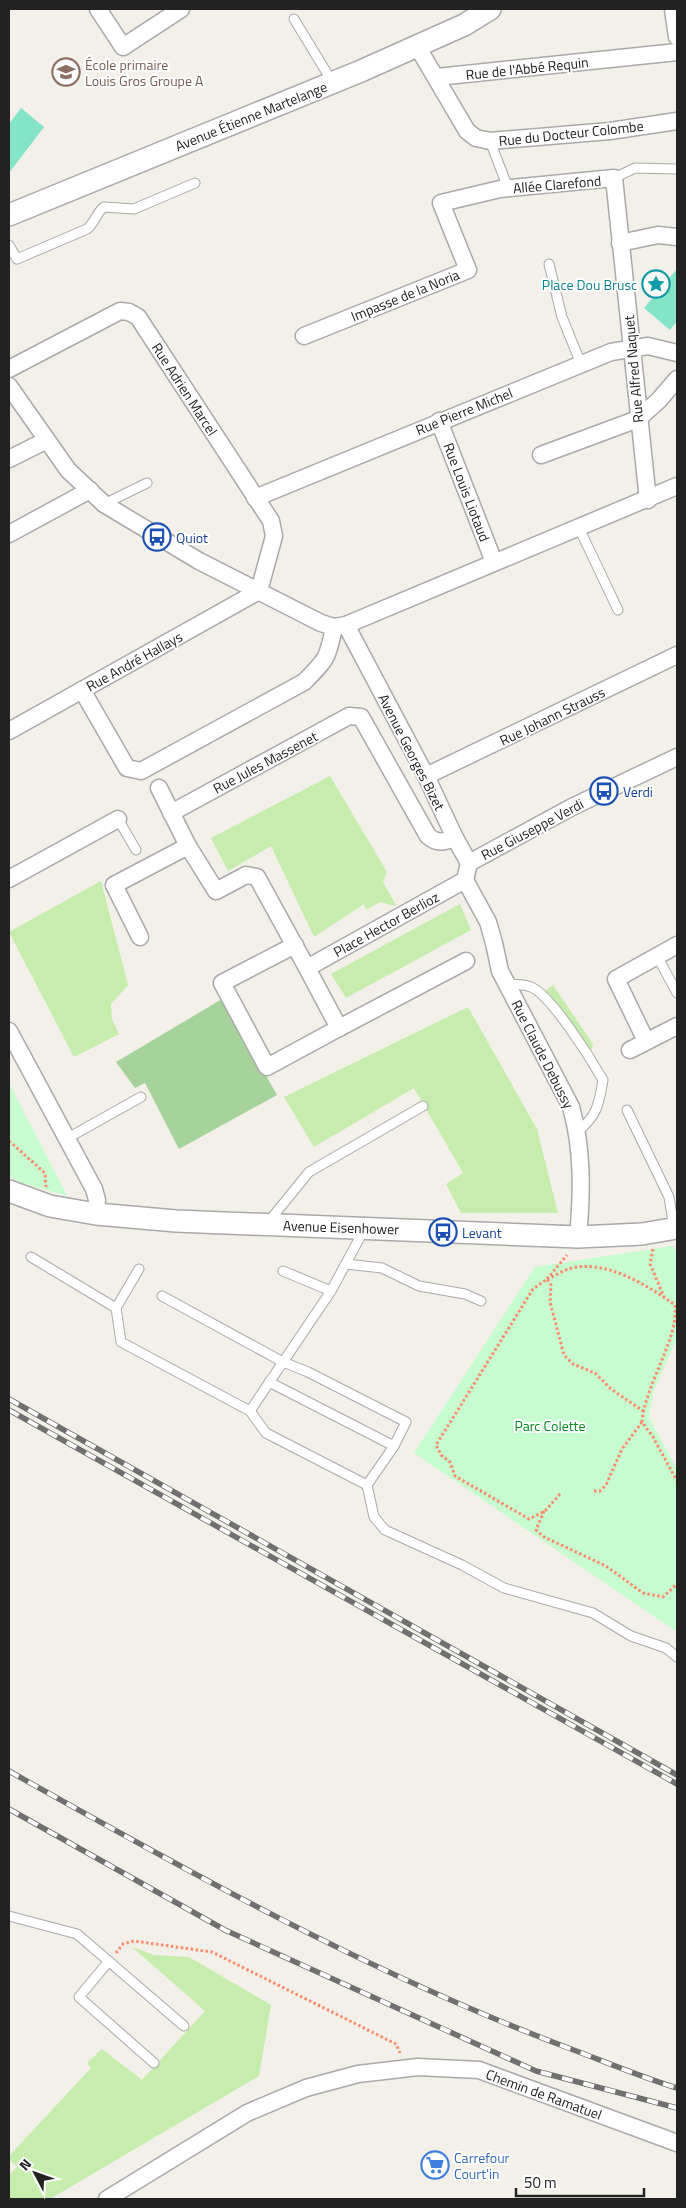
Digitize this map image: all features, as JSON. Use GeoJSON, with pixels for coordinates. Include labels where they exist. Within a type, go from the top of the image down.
{"type":"FeatureCollection","features":[{"type":"Feature","properties":{"kind":"street"},"geometry":{"type":"LineString","coordinates":[[98,9],[123,47],[170,12]]}},
{"type":"Feature","properties":{"kind":"street","name":"Avenue Étienne Martelange"},"geometry":{"type":"LineString","coordinates":[[9,215],[334,83],[464,24],[490,9]]}},
{"type":"Feature","properties":{"kind":"street"},"geometry":{"type":"LineString","coordinates":[[673,9],[677,37]]}},
{"type":"Feature","properties":{"kind":"street"},"geometry":{"type":"LineString","coordinates":[[417,46],[437,77]]}},
{"type":"Feature","properties":{"kind":"street","name":"Rue de l'Abbé Requin"},"geometry":{"type":"LineString","coordinates":[[437,77],[677,52]]}},
{"type":"Feature","properties":{"kind":"street","name":"Rue du Docteur Colombe"},"geometry":{"type":"LineString","coordinates":[[437,77],[467,131],[476,138],[490,141],[610,131],[677,121]]}},
{"type":"Feature","properties":{"kind":"street","name":"Allée Clarefond"},"geometry":{"type":"LineString","coordinates":[[504,189],[614,178]]}},
{"type":"Feature","properties":{"kind":"street","name":"Rue Alfred Naquet"},"geometry":{"type":"LineString","coordinates":[[614,178],[648,500]]}},
{"type":"Feature","properties":{"kind":"street","name":"Impasse de la Noria"},"geometry":{"type":"LineString","coordinates":[[304,336],[468,270],[441,203],[504,189]]}},
{"type":"Feature","properties":{"kind":"street"},"geometry":{"type":"LineString","coordinates":[[620,243],[658,235],[677,237]]}},
{"type":"Feature","properties":{"kind":"street","name":"Rue Adrien Marcel"},"geometry":{"type":"LineString","coordinates":[[9,369],[120,311],[138,316],[271,521],[274,536],[259,591]]}},
{"type":"Feature","properties":{"kind":"street","name":"Rue Pierre Michel"},"geometry":{"type":"LineString","coordinates":[[255,498],[611,352],[648,346],[677,353]]}},
{"type":"Feature","properties":{"kind":"street"},"geometry":{"type":"LineString","coordinates":[[541,454],[638,419],[659,400],[677,379]]}},
{"type":"Feature","properties":{"kind":"street"},"geometry":{"type":"LineString","coordinates":[[9,386],[68,470],[104,504],[199,561],[321,623],[340,626],[648,500],[677,486]]}},
{"type":"Feature","properties":{"kind":"street","name":"Rue Louis Liotaud"},"geometry":{"type":"LineString","coordinates":[[439,421],[494,562]]}},
{"type":"Feature","properties":{"kind":"street"},"geometry":{"type":"LineString","coordinates":[[9,459],[47,440]]}},
{"type":"Feature","properties":{"kind":"street"},"geometry":{"type":"LineString","coordinates":[[9,534],[90,490]]}},
{"type":"Feature","properties":{"kind":"street","name":"Rue André Hallays"},"geometry":{"type":"LineString","coordinates":[[9,731],[259,591]]}},
{"type":"Feature","properties":{"kind":"street"},"geometry":{"type":"LineString","coordinates":[[82,690],[127,768],[141,771],[304,682],[320,668],[329,653],[340,626]]}},
{"type":"Feature","properties":{"kind":"street","name":"Avenue Georges Bizet"},"geometry":{"type":"LineString","coordinates":[[340,626],[426,776],[454,838],[469,863]]}},
{"type":"Feature","properties":{"kind":"street","name":"Rue Johann Strauss"},"geometry":{"type":"LineString","coordinates":[[426,776],[677,655]]}},
{"type":"Feature","properties":{"kind":"street","name":"Rue Jules Massenet"},"geometry":{"type":"LineString","coordinates":[[171,813],[349,716],[361,717],[428,836],[434,841],[443,842],[454,838]]}},
{"type":"Feature","properties":{"kind":"street","name":"Rue Giuseppe Verdi"},"geometry":{"type":"LineString","coordinates":[[469,863],[580,803],[677,758]]}},
{"type":"Feature","properties":{"kind":"street"},"geometry":{"type":"LineString","coordinates":[[159,788],[188,846],[216,891],[246,876],[257,877],[339,1028]]}},
{"type":"Feature","properties":{"kind":"street"},"geometry":{"type":"LineString","coordinates":[[9,879],[118,819]]}},
{"type":"Feature","properties":{"kind":"street"},"geometry":{"type":"LineString","coordinates":[[140,936],[114,885],[188,846]]}},
{"type":"Feature","properties":{"kind":"street"},"geometry":{"type":"LineString","coordinates":[[465,880],[469,863]]}},
{"type":"Feature","properties":{"kind":"street","name":"Place Hector Berlioz"},"geometry":{"type":"LineString","coordinates":[[308,968],[465,880]]}},
{"type":"Feature","properties":{"kind":"street","name":"Rue Claude Debussy"},"geometry":{"type":"LineString","coordinates":[[465,880],[488,922],[500,971],[571,1107],[578,1130],[581,1177],[578,1237]]}},
{"type":"Feature","properties":{"kind":"street"},"geometry":{"type":"LineString","coordinates":[[295,945],[222,983],[267,1067],[466,961]]}},
{"type":"Feature","properties":{"kind":"street"},"geometry":{"type":"LineString","coordinates":[[646,1041],[616,979],[677,945]]}},
{"type":"Feature","properties":{"kind":"street"},"geometry":{"type":"LineString","coordinates":[[630,1050],[677,1026]]}},
{"type":"Feature","properties":{"kind":"street"},"geometry":{"type":"LineString","coordinates":[[9,1031],[94,1189],[97,1200],[96,1214]]}},
{"type":"Feature","properties":{"kind":"street","name":"Avenue Eisenhower"},"geometry":{"type":"LineString","coordinates":[[9,1191],[50,1206],[96,1214],[176,1222],[272,1224],[578,1237],[670,1229]]}},
{"type":"Feature","properties":{"kind":"street","name":"Chemin de Ramatuel"},"geometry":{"type":"LineString","coordinates":[[107,2199],[247,2113],[306,2088],[358,2074],[418,2067],[479,2070],[677,2143]]}},
{"type":"Feature","properties":{"kind":"lane"},"geometry":{"type":"LineString","coordinates":[[294,19],[334,83]]}},
{"type":"Feature","properties":{"kind":"lane"},"geometry":{"type":"LineString","coordinates":[[490,141],[504,189]]}},
{"type":"Feature","properties":{"kind":"lane"},"geometry":{"type":"LineString","coordinates":[[614,178],[635,168],[677,170]]}},
{"type":"Feature","properties":{"kind":"lane"},"geometry":{"type":"LineString","coordinates":[[9,245],[17,259],[87,229],[94,224],[98,211],[104,207],[134,209],[195,183]]}},
{"type":"Feature","properties":{"kind":"lane"},"geometry":{"type":"LineString","coordinates":[[549,264],[562,317],[581,364]]}},
{"type":"Feature","properties":{"kind":"lane"},"geometry":{"type":"LineString","coordinates":[[104,504],[147,483]]}},
{"type":"Feature","properties":{"kind":"lane"},"geometry":{"type":"LineString","coordinates":[[579,528],[618,610]]}},
{"type":"Feature","properties":{"kind":"lane"},"geometry":{"type":"LineString","coordinates":[[118,819],[136,850]]}},
{"type":"Feature","properties":{"kind":"lane"},"geometry":{"type":"LineString","coordinates":[[657,956],[677,993]]}},
{"type":"Feature","properties":{"kind":"lane"},"geometry":{"type":"LineString","coordinates":[[507,984],[530,987],[544,997],[585,1050],[603,1080],[599,1105],[590,1120],[578,1130]]}},
{"type":"Feature","properties":{"kind":"lane"},"geometry":{"type":"LineString","coordinates":[[66,1140],[141,1098]]}},
{"type":"Feature","properties":{"kind":"lane"},"geometry":{"type":"LineString","coordinates":[[272,1224],[274,1215],[308,1172],[423,1106]]}},
{"type":"Feature","properties":{"kind":"lane"},"geometry":{"type":"LineString","coordinates":[[627,1110],[669,1197],[670,1229]]}},
{"type":"Feature","properties":{"kind":"lane"},"geometry":{"type":"LineString","coordinates":[[250,1411],[331,1291],[366,1228]]}},
{"type":"Feature","properties":{"kind":"lane"},"geometry":{"type":"LineString","coordinates":[[31,1257],[116,1308]]}},
{"type":"Feature","properties":{"kind":"lane"},"geometry":{"type":"LineString","coordinates":[[346,1264],[382,1268],[419,1286],[465,1294],[481,1301]]}},
{"type":"Feature","properties":{"kind":"lane"},"geometry":{"type":"LineString","coordinates":[[139,1269],[116,1308],[121,1342],[250,1411],[266,1433],[367,1485]]}},
{"type":"Feature","properties":{"kind":"lane"},"geometry":{"type":"LineString","coordinates":[[283,1271],[331,1291]]}},
{"type":"Feature","properties":{"kind":"lane"},"geometry":{"type":"LineString","coordinates":[[162,1296],[283,1362],[308,1372],[406,1422],[394,1446],[367,1485],[374,1517],[385,1530],[462,1565],[504,1588],[593,1613],[630,1636],[666,1648],[677,1657]]}},
{"type":"Feature","properties":{"kind":"lane"},"geometry":{"type":"LineString","coordinates":[[270,1382],[394,1446]]}},
{"type":"Feature","properties":{"kind":"lane"},"geometry":{"type":"LineString","coordinates":[[9,1916],[77,1934],[184,2026]]}},
{"type":"Feature","properties":{"kind":"lane"},"geometry":{"type":"LineString","coordinates":[[109,1961],[79,1997],[154,2063]]}},
{"type":"Feature","properties":{"kind":"path"},"geometry":{"type":"LineString","coordinates":[[9,1140],[44,1173],[47,1181],[46,1192]]}},
{"type":"Feature","properties":{"kind":"path"},"geometry":{"type":"LineString","coordinates":[[665,1298],[650,1264],[670,1229]]}},
{"type":"Feature","properties":{"kind":"path"},"geometry":{"type":"LineString","coordinates":[[547,1279],[573,1248],[578,1237]]}},
{"type":"Feature","properties":{"kind":"path"},"geometry":{"type":"LineString","coordinates":[[545,1511],[529,1519],[455,1476],[450,1462],[441,1455],[436,1445],[532,1289],[547,1279],[572,1268],[601,1267],[641,1284],[665,1298],[675,1305],[677,1318],[643,1411],[642,1422],[622,1449],[606,1485],[600,1491],[594,1491]]}},
{"type":"Feature","properties":{"kind":"path"},"geometry":{"type":"LineString","coordinates":[[547,1279],[551,1285],[550,1302],[564,1355],[573,1364],[596,1373],[611,1388],[643,1411]]}},
{"type":"Feature","properties":{"kind":"path"},"geometry":{"type":"LineString","coordinates":[[642,1422],[653,1437],[677,1481]]}},
{"type":"Feature","properties":{"kind":"path"},"geometry":{"type":"LineString","coordinates":[[560,1494],[545,1511],[536,1530],[544,1536],[606,1566],[643,1593],[663,1597],[677,1584]]}},
{"type":"Feature","properties":{"kind":"path"},"geometry":{"type":"LineString","coordinates":[[109,1961],[123,1944],[134,1941],[212,1952],[396,2044],[400,2049],[401,2069]]}},
{"type":"Feature","properties":{"kind":"green space"},"geometry":{"type":"Polygon","coordinates":[[[21,108],[44,127],[9,173],[9,124],[21,108]]]}},
{"type":"Feature","properties":{"kind":"green space"},"geometry":{"type":"Polygon","coordinates":[[[677,269],[677,321],[670,330],[644,308],[677,269]]]}},
{"type":"Feature","properties":{"kind":"green space"},"geometry":{"type":"Polygon","coordinates":[[[330,776],[387,872],[383,882],[396,905],[380,902],[366,910],[364,904],[314,937],[271,846],[228,871],[211,838],[330,776]]]}},
{"type":"Feature","properties":{"kind":"green space"},"geometry":{"type":"Polygon","coordinates":[[[101,881],[128,985],[111,1004],[112,1019],[119,1034],[74,1057],[9,932],[101,881]]]}},
{"type":"Feature","properties":{"kind":"green space"},"geometry":{"type":"Polygon","coordinates":[[[460,904],[471,930],[346,998],[331,974],[460,904]]]}},
{"type":"Feature","properties":{"kind":"green space"},"geometry":{"type":"Polygon","coordinates":[[[553,985],[593,1044],[592,1049],[589,1049],[545,991],[553,985]]]}},
{"type":"Feature","properties":{"kind":"green space"},"geometry":{"type":"Polygon","coordinates":[[[222,999],[277,1095],[179,1149],[145,1083],[135,1088],[116,1062],[222,999]]]}},
{"type":"Feature","properties":{"kind":"green space"},"geometry":{"type":"Polygon","coordinates":[[[468,1007],[537,1129],[558,1213],[461,1213],[446,1184],[463,1173],[414,1088],[314,1147],[284,1097],[468,1007]]]}},
{"type":"Feature","properties":{"kind":"green space"},"geometry":{"type":"Polygon","coordinates":[[[9,1083],[67,1196],[20,1182],[9,1176],[9,1083]]]}},
{"type":"Feature","properties":{"kind":"green space","name":"Parc Colette"},"geometry":{"type":"Polygon","coordinates":[[[672,1246],[677,1251],[677,1338],[653,1392],[649,1418],[677,1469],[677,1632],[414,1453],[535,1267],[672,1246]]]}},
{"type":"Feature","properties":{"kind":"green space"},"geometry":{"type":"Polygon","coordinates":[[[132,1947],[154,1955],[189,1957],[271,2005],[259,2076],[50,2199],[9,2199],[9,2175],[17,2167],[9,2159],[9,2156],[91,2068],[87,2063],[102,2049],[142,2080],[205,2011],[132,1947]]]}},
{"type":"Feature","properties":{"kind":"railway"},"geometry":{"type":"LineString","coordinates":[[9,1399],[677,1775]]}},
{"type":"Feature","properties":{"kind":"railway"},"geometry":{"type":"LineString","coordinates":[[9,1410],[677,1784]]}},
{"type":"Feature","properties":{"kind":"railway"},"geometry":{"type":"LineString","coordinates":[[9,1771],[215,1885],[354,1956],[498,2020],[677,2088]]}},
{"type":"Feature","properties":{"kind":"railway"},"geometry":{"type":"LineString","coordinates":[[9,1809],[225,1930],[536,2071],[677,2108]]}},
{"type":"Feature","properties":{"kind":"place","name":"École primaire Louis Gros Groupe A"},"geometry":{"type":"Point","coordinates":[66,72]}},
{"type":"Feature","properties":{"kind":"place","name":"Place Dou Brusc"},"geometry":{"type":"Point","coordinates":[656,284]}},
{"type":"Feature","properties":{"kind":"place","name":"Quiot"},"geometry":{"type":"Point","coordinates":[157,537]}},
{"type":"Feature","properties":{"kind":"place","name":"Verdi"},"geometry":{"type":"Point","coordinates":[604,791]}},
{"type":"Feature","properties":{"kind":"place","name":"Levant"},"geometry":{"type":"Point","coordinates":[443,1232]}},
{"type":"Feature","properties":{"kind":"place","name":"Carrefour Court'in"},"geometry":{"type":"Point","coordinates":[435,2165]}}]}
